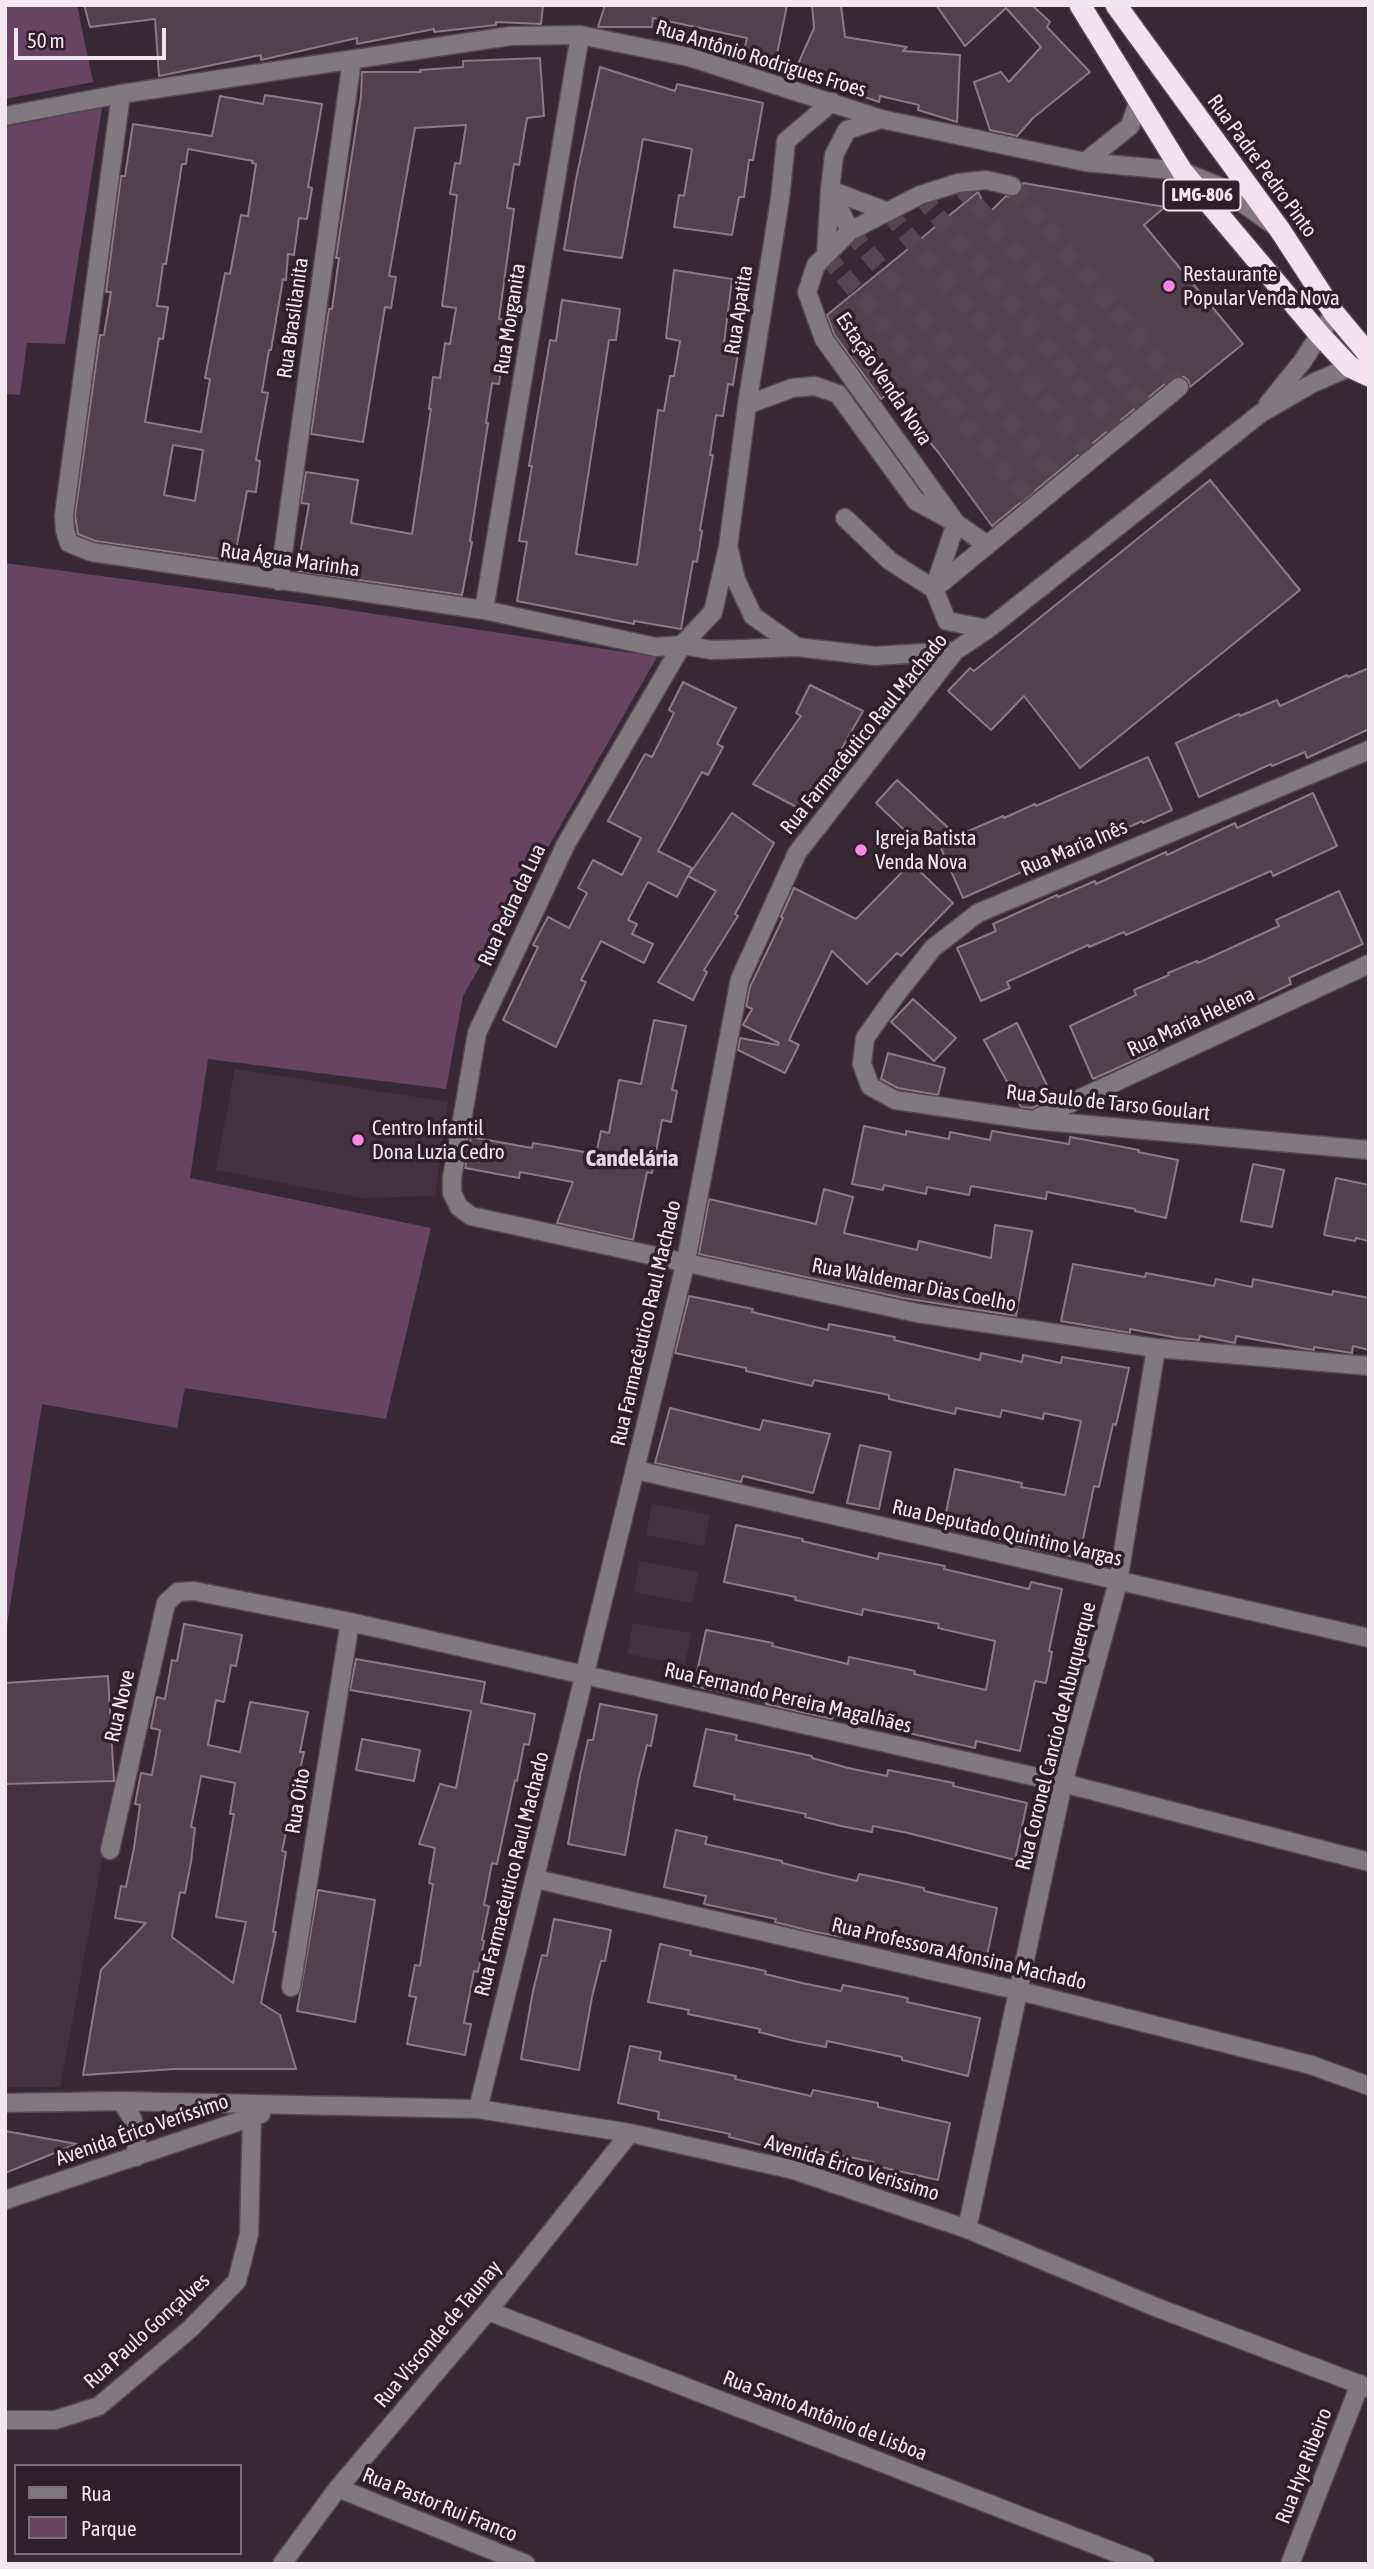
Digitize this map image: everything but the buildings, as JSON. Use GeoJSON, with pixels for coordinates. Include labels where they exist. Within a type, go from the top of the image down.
{"type":"FeatureCollection","features":[{"type":"Feature","properties":{"kind":"highway","name":"LMG-806"},"geometry":{"type":"LineString","coordinates":[[1080,5],[1182,171],[1320,335],[1362,369]]}},
{"type":"Feature","properties":{"kind":"highway","name":"Rua Padre Pedro Pinto"},"geometry":{"type":"LineString","coordinates":[[1116,5],[1280,230],[1334,313],[1369,355]]}},
{"type":"Feature","properties":{"kind":"street","name":"Rua Antônio Rodrigues Froes"},"geometry":{"type":"LineString","coordinates":[[5,116],[121,94],[510,36],[580,35],[689,57],[881,119],[1086,162],[1182,171],[1218,186],[1280,230]]}},
{"type":"Feature","properties":{"kind":"street","name":"Rua Morganita"},"geometry":{"type":"LineString","coordinates":[[484,610],[580,35]]}},
{"type":"Feature","properties":{"kind":"street","name":"Rua Brasilianita"},"geometry":{"type":"LineString","coordinates":[[279,582],[352,60]]}},
{"type":"Feature","properties":{"kind":"street","name":"Rua Água Marinha"},"geometry":{"type":"LineString","coordinates":[[121,94],[64,515],[69,544],[92,552],[279,582],[484,610],[656,647],[682,645],[712,650],[797,647],[874,656],[955,650]]}},
{"type":"Feature","properties":{"kind":"street"},"geometry":{"type":"LineString","coordinates":[[1086,162],[1130,126],[1139,100]]}},
{"type":"Feature","properties":{"kind":"street","name":"Rua Apatita"},"geometry":{"type":"LineString","coordinates":[[682,645],[713,612],[728,547],[747,405],[780,200],[786,141],[832,102]]}},
{"type":"Feature","properties":{"kind":"street","name":"Estação Venda Nova"},"geometry":{"type":"LineString","coordinates":[[826,255],[834,155],[846,130],[881,119]]}},
{"type":"Feature","properties":{"kind":"street","name":"Estação Venda Nova"},"geometry":{"type":"LineString","coordinates":[[956,523],[824,339],[807,292],[816,265],[850,231],[920,195],[958,183],[986,180],[1012,186]]}},
{"type":"Feature","properties":{"kind":"street"},"geometry":{"type":"LineString","coordinates":[[830,190],[888,212]]}},
{"type":"Feature","properties":{"kind":"street"},"geometry":{"type":"LineString","coordinates":[[830,190],[850,231]]}},
{"type":"Feature","properties":{"kind":"street","name":"Rua Farmacêutico Raul Machado"},"geometry":{"type":"LineString","coordinates":[[1261,413],[1302,362],[1334,313]]}},
{"type":"Feature","properties":{"kind":"street","name":"Rua Farmacêutico Raul Machado"},"geometry":{"type":"LineString","coordinates":[[478,2109],[686,1261],[740,979],[797,853],[955,650],[988,629],[1261,413],[1313,383],[1362,369]]}},
{"type":"Feature","properties":{"kind":"street","name":"Estação Venda Nova"},"geometry":{"type":"LineString","coordinates":[[747,405],[792,388],[815,386],[838,394],[916,501],[988,545]]}},
{"type":"Feature","properties":{"kind":"street"},"geometry":{"type":"LineString","coordinates":[[934,589],[1179,387]]}},
{"type":"Feature","properties":{"kind":"street"},"geometry":{"type":"LineString","coordinates":[[845,518],[890,561],[934,589],[947,621],[988,629]]}},
{"type":"Feature","properties":{"kind":"street"},"geometry":{"type":"LineString","coordinates":[[934,589],[956,523]]}},
{"type":"Feature","properties":{"kind":"street","name":"Rua Apatita"},"geometry":{"type":"LineString","coordinates":[[728,547],[736,580],[753,616],[797,647]]}},
{"type":"Feature","properties":{"kind":"street","name":"Rua Pedra da Lua"},"geometry":{"type":"LineString","coordinates":[[459,1208],[452,1193],[452,1178],[477,1033],[566,844],[682,645]]}},
{"type":"Feature","properties":{"kind":"street","name":"Rua Maria Inês"},"geometry":{"type":"LineString","coordinates":[[862,1064],[866,1038],[895,996],[933,948],[978,913],[1369,750]]}},
{"type":"Feature","properties":{"kind":"street","name":"Rua Maria Helena"},"geometry":{"type":"LineString","coordinates":[[1032,1120],[1369,964]]}},
{"type":"Feature","properties":{"kind":"street","name":"Rua Saulo de Tarso Goulart"},"geometry":{"type":"LineString","coordinates":[[862,1064],[870,1086],[895,1100],[1032,1120],[1369,1150]]}},
{"type":"Feature","properties":{"kind":"street","name":"Rua Waldemar Dias Coelho"},"geometry":{"type":"LineString","coordinates":[[459,1208],[471,1216],[917,1312],[1156,1348],[1369,1366]]}},
{"type":"Feature","properties":{"kind":"street","name":"Rua Coronel Cancio de Albuquerque"},"geometry":{"type":"LineString","coordinates":[[967,2229],[1063,1783],[1118,1582],[1156,1348]]}},
{"type":"Feature","properties":{"kind":"street","name":"Rua Deputado Quintino Vargas"},"geometry":{"type":"LineString","coordinates":[[636,1470],[1369,1638]]}},
{"type":"Feature","properties":{"kind":"street","name":"Rua Fernando Pereira Magalhães"},"geometry":{"type":"LineString","coordinates":[[194,1591],[349,1622],[1063,1783],[1369,1862]]}},
{"type":"Feature","properties":{"kind":"street","name":"Rua Nove"},"geometry":{"type":"LineString","coordinates":[[110,1850],[166,1603],[178,1592],[194,1591]]}},
{"type":"Feature","properties":{"kind":"street","name":"Rua Oito"},"geometry":{"type":"LineString","coordinates":[[291,1987],[349,1622]]}},
{"type":"Feature","properties":{"kind":"street","name":"Rua Professora Afonsina Machado"},"geometry":{"type":"LineString","coordinates":[[536,1879],[1020,1991],[1311,2065],[1369,2085]]}},
{"type":"Feature","properties":{"kind":"street"},"geometry":{"type":"LineString","coordinates":[[121,2101],[132,2118],[138,2137],[136,2157]]}},
{"type":"Feature","properties":{"kind":"street","name":"Avenida Érico Verissimo"},"geometry":{"type":"LineString","coordinates":[[5,2103],[121,2101],[478,2109],[630,2133],[794,2170],[967,2229],[1158,2308],[1365,2386]]}},
{"type":"Feature","properties":{"kind":"street","name":"Avenida Érico Veríssimo"},"geometry":{"type":"LineString","coordinates":[[5,2200],[294,2104]]}},
{"type":"Feature","properties":{"kind":"street","name":"Rua Paulo Gonçalves"},"geometry":{"type":"LineString","coordinates":[[5,2420],[55,2420],[99,2406],[190,2329],[237,2281],[249,2234],[252,2116]]}},
{"type":"Feature","properties":{"kind":"street","name":"Rua Visconde de Taunay"},"geometry":{"type":"LineString","coordinates":[[282,2564],[338,2488],[488,2311],[630,2133]]}},
{"type":"Feature","properties":{"kind":"street","name":"Rua Santo Antônio de Lisboa"},"geometry":{"type":"LineString","coordinates":[[488,2311],[1145,2564]]}},
{"type":"Feature","properties":{"kind":"street","name":"Rua Hye Ribeiro"},"geometry":{"type":"LineString","coordinates":[[1290,2564],[1365,2386]]}},
{"type":"Feature","properties":{"kind":"street","name":"Rua Pastor Rui Franco"},"geometry":{"type":"LineString","coordinates":[[338,2488],[526,2564]]}},
{"type":"Feature","properties":{"kind":"shaded area"},"geometry":{"type":"Polygon","coordinates":[[[235,1069],[448,1102],[435,1196],[362,1198],[216,1170],[235,1069]]]}},
{"type":"Feature","properties":{"kind":"shaded area"},"geometry":{"type":"Polygon","coordinates":[[[652,1504],[710,1515],[704,1546],[646,1535],[652,1504]]]}},
{"type":"Feature","properties":{"kind":"shaded area"},"geometry":{"type":"Polygon","coordinates":[[[640,1561],[698,1572],[692,1603],[634,1592],[640,1561]]]}},
{"type":"Feature","properties":{"kind":"shaded area"},"geometry":{"type":"Polygon","coordinates":[[[633,1623],[691,1633],[685,1664],[627,1654],[633,1623]]]}},
{"type":"Feature","properties":{"kind":"shaded area"},"geometry":{"type":"Polygon","coordinates":[[[117,1781],[60,2087],[5,2087],[5,1784],[117,1781]]]}},
{"type":"Feature","properties":{"kind":"green space"},"geometry":{"type":"Polygon","coordinates":[[[5,5],[77,5],[93,82],[5,99],[5,5]]]}},
{"type":"Feature","properties":{"kind":"green space"},"geometry":{"type":"Polygon","coordinates":[[[102,108],[65,344],[27,343],[20,395],[5,394],[5,127],[102,108]]]}},
{"type":"Feature","properties":{"kind":"green space"},"geometry":{"type":"Polygon","coordinates":[[[5,563],[316,605],[657,657],[463,996],[446,1089],[208,1059],[190,1178],[431,1228],[386,1419],[185,1388],[177,1428],[42,1404],[5,1638],[5,563]]]}},
{"type":"Feature","properties":{"kind":"tunnel"},"geometry":{"type":"LineString","coordinates":[[958,183],[1149,412]]}},
{"type":"Feature","properties":{"kind":"tunnel"},"geometry":{"type":"LineString","coordinates":[[1012,186],[1179,387]]}},
{"type":"Feature","properties":{"kind":"tunnel"},"geometry":{"type":"LineString","coordinates":[[920,195],[1121,435]]}},
{"type":"Feature","properties":{"kind":"tunnel"},"geometry":{"type":"LineString","coordinates":[[888,212],[1093,458]]}},
{"type":"Feature","properties":{"kind":"tunnel"},"geometry":{"type":"LineString","coordinates":[[850,231],[1062,484]]}},
{"type":"Feature","properties":{"kind":"tunnel"},"geometry":{"type":"LineString","coordinates":[[826,255],[1035,506]]}},
{"type":"Feature","properties":{"kind":"place","name":"Restaurante Popular Venda Nova"},"geometry":{"type":"Point","coordinates":[1169,286]}},
{"type":"Feature","properties":{"kind":"place","name":"Igreja Batista Venda Nova"},"geometry":{"type":"Point","coordinates":[861,850]}},
{"type":"Feature","properties":{"kind":"place","name":"Centro Infantil Dona Luzia Cedro"},"geometry":{"type":"Point","coordinates":[358,1140]}},
{"type":"Feature","properties":{"kind":"district","name":"Candelária"},"geometry":{"type":"Point","coordinates":[632,1159]}}]}
